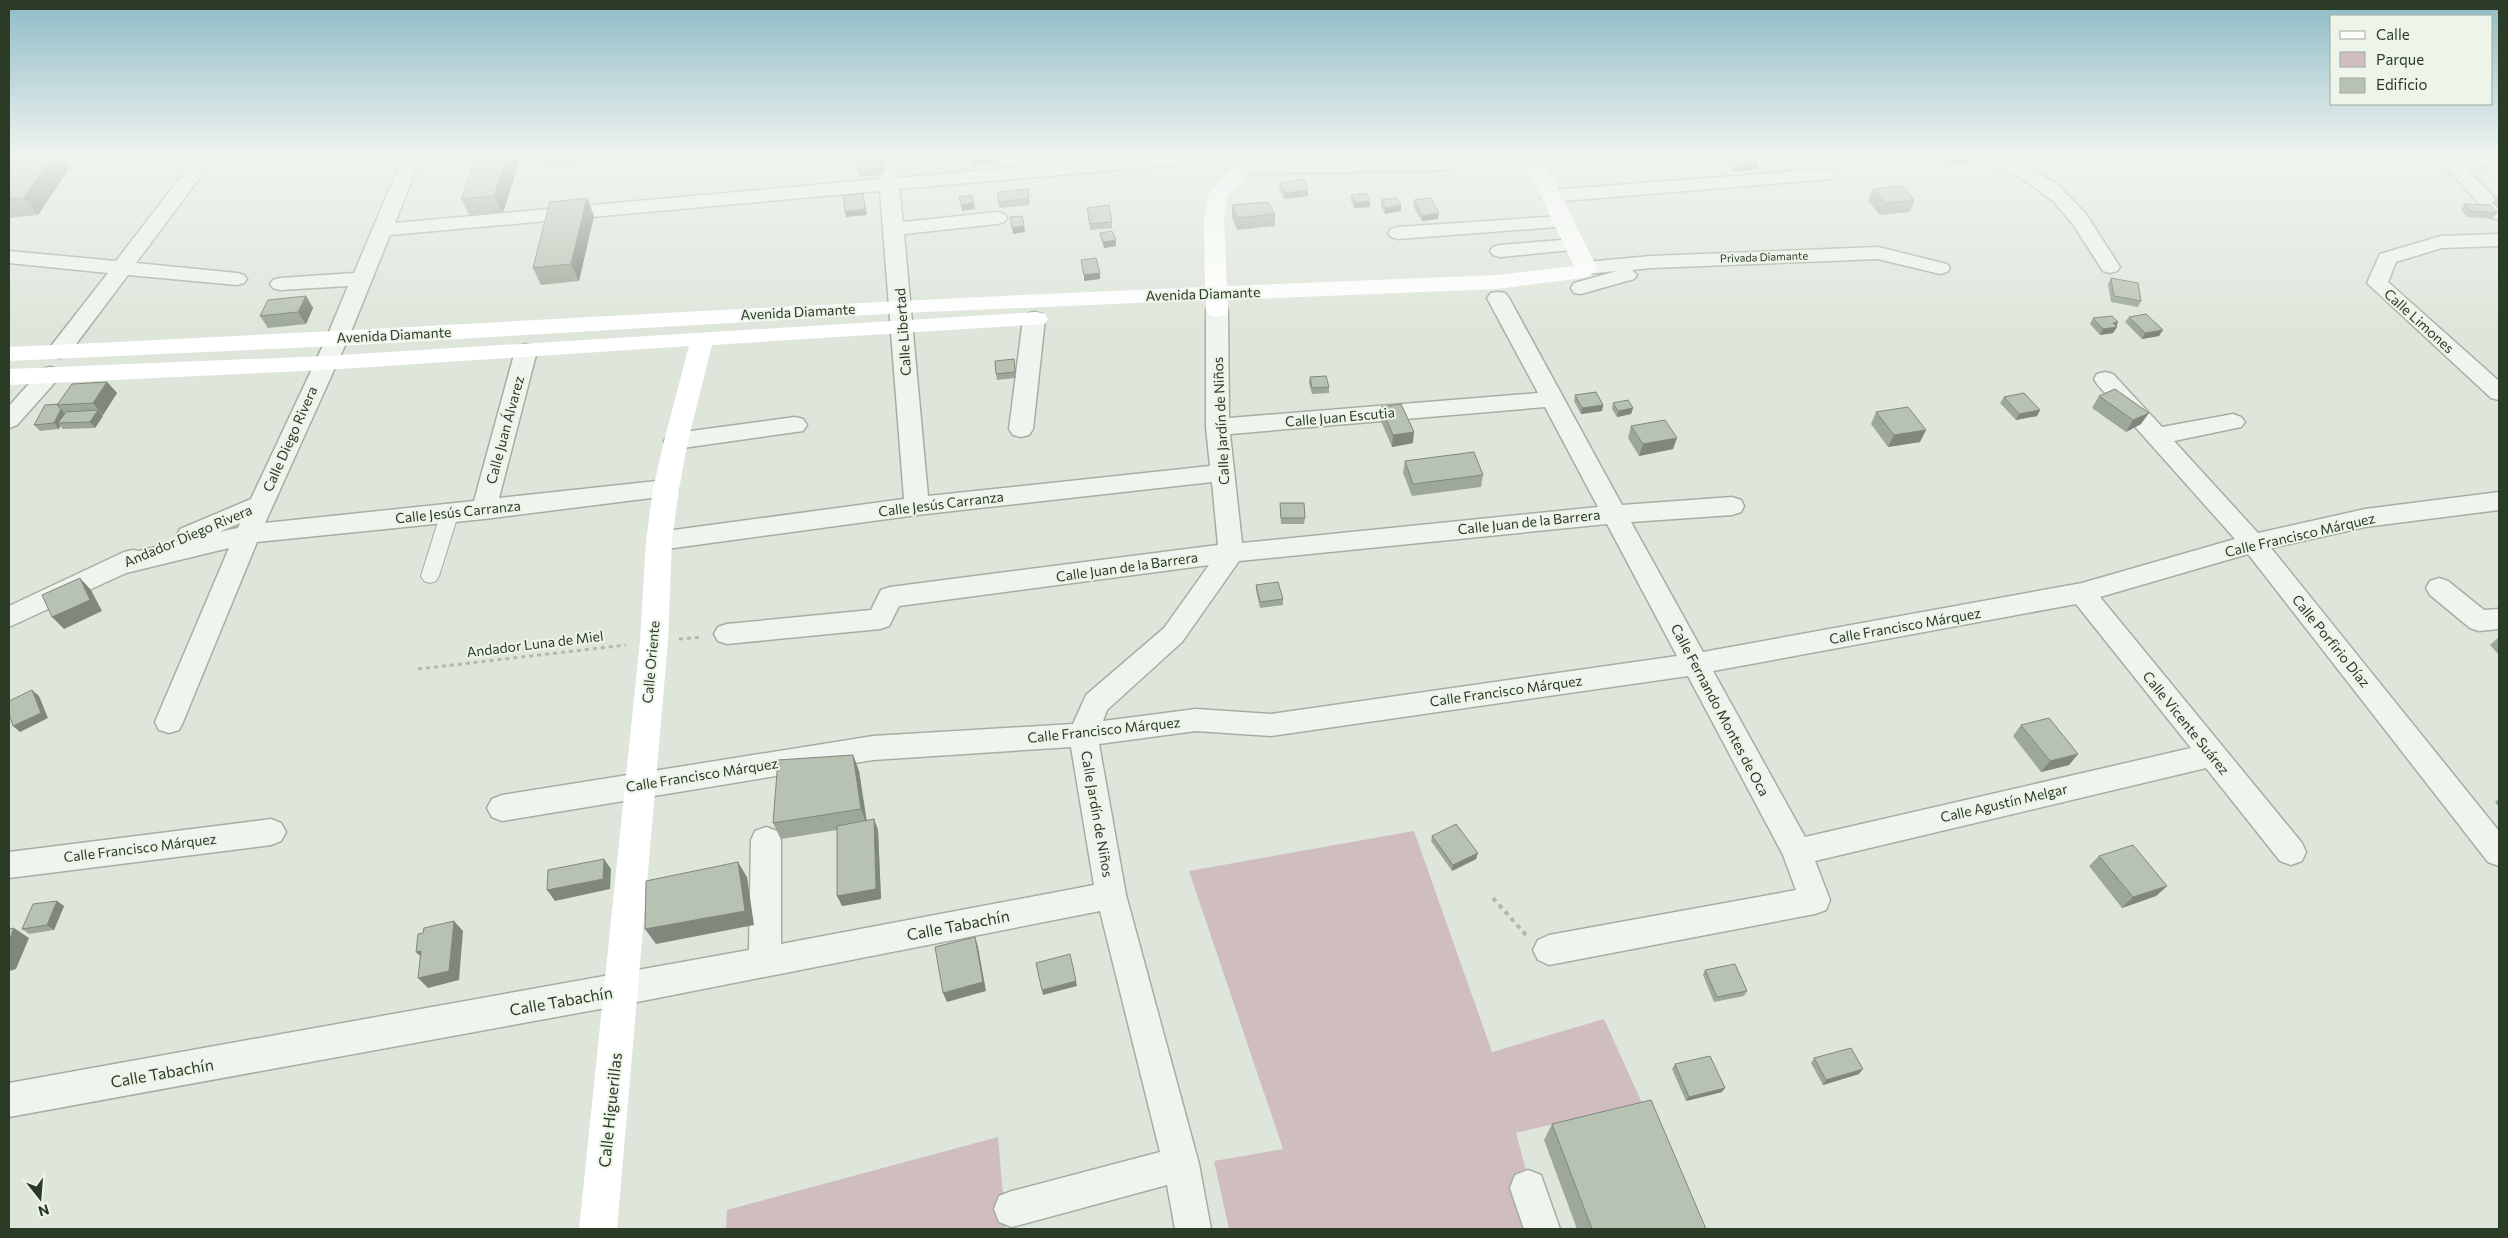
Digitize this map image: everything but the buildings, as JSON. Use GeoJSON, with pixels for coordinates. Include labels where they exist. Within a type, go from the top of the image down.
{"type":"FeatureCollection","features":[{"type":"Feature","properties":{"kind":"main road","name":"Calle Jardín de Niños"},"geometry":{"type":"LineString","coordinates":[[1215,215],[1217,302]]}},
{"type":"Feature","properties":{"kind":"main road"},"geometry":{"type":"LineString","coordinates":[[1559,215],[1574,245],[1584,278]]}},
{"type":"Feature","properties":{"kind":"main road","name":"Avenida Diamante"},"geometry":{"type":"LineString","coordinates":[[9,354],[1497,290],[1582,271],[1584,278]]}},
{"type":"Feature","properties":{"kind":"main road","name":"Avenida Diamante"},"geometry":{"type":"LineString","coordinates":[[9,377],[325,363],[526,351],[702,338],[902,317],[1034,320],[1217,302]]}},
{"type":"Feature","properties":{"kind":"main road","name":"Calle Oriente"},"geometry":{"type":"LineString","coordinates":[[622,990],[666,489],[702,338]]}},
{"type":"Feature","properties":{"kind":"main road","name":"Calle Higuerillas"},"geometry":{"type":"LineString","coordinates":[[598,1229],[622,990]]}},
{"type":"Feature","properties":{"kind":"street"},"geometry":{"type":"LineString","coordinates":[[59,351],[161,215]]}},
{"type":"Feature","properties":{"kind":"street","name":"Calle Diego Rivera"},"geometry":{"type":"LineString","coordinates":[[169,722],[250,534],[260,505],[337,339],[387,215]]}},
{"type":"Feature","properties":{"kind":"street"},"geometry":{"type":"LineString","coordinates":[[381,230],[557,215]]}},
{"type":"Feature","properties":{"kind":"street","name":"Calle Libertad"},"geometry":{"type":"LineString","coordinates":[[893,215],[917,506]]}},
{"type":"Feature","properties":{"kind":"street"},"geometry":{"type":"LineString","coordinates":[[2077,215],[2110,268]]}},
{"type":"Feature","properties":{"kind":"street"},"geometry":{"type":"LineString","coordinates":[[894,229],[997,218]]}},
{"type":"Feature","properties":{"kind":"street"},"geometry":{"type":"LineString","coordinates":[[1398,233],[1562,222]]}},
{"type":"Feature","properties":{"kind":"street","name":"Calle Limones"},"geometry":{"type":"LineString","coordinates":[[2499,240],[2441,242],[2386,258],[2377,284],[2499,392]]}},
{"type":"Feature","properties":{"kind":"street"},"geometry":{"type":"LineString","coordinates":[[1500,251],[1574,245]]}},
{"type":"Feature","properties":{"kind":"street","name":"Privada Diamante"},"geometry":{"type":"LineString","coordinates":[[1584,278],[1639,270],[1651,262],[1878,253],[1940,268]]}},
{"type":"Feature","properties":{"kind":"street"},"geometry":{"type":"LineString","coordinates":[[9,257],[238,279]]}},
{"type":"Feature","properties":{"kind":"street"},"geometry":{"type":"LineString","coordinates":[[280,284],[361,278]]}},
{"type":"Feature","properties":{"kind":"street","name":"Calle Fernando Montes de Oca"},"geometry":{"type":"LineString","coordinates":[[1497,290],[1552,399],[1797,852],[1815,900],[1549,950]]}},
{"type":"Feature","properties":{"kind":"street","name":"Calle Jardín de Niños"},"geometry":{"type":"LineString","coordinates":[[1193,1229],[1181,1164],[1112,895],[1083,735],[1096,702],[1174,635],[1231,553],[1218,427],[1217,302]]}},
{"type":"Feature","properties":{"kind":"street"},"geometry":{"type":"LineString","coordinates":[[1021,429],[1034,320]]}},
{"type":"Feature","properties":{"kind":"street","name":"Calle Juan Álvarez"},"geometry":{"type":"LineString","coordinates":[[484,510],[526,351]]}},
{"type":"Feature","properties":{"kind":"street"},"geometry":{"type":"LineString","coordinates":[[9,420],[50,374]]}},
{"type":"Feature","properties":{"kind":"street","name":"Calle Porfirio Díaz"},"geometry":{"type":"LineString","coordinates":[[2105,379],[2253,543],[2499,852]]}},
{"type":"Feature","properties":{"kind":"street","name":"Calle Juan Escutia"},"geometry":{"type":"LineString","coordinates":[[1218,427],[1552,399]]}},
{"type":"Feature","properties":{"kind":"street"},"geometry":{"type":"LineString","coordinates":[[2156,436],[2233,422]]}},
{"type":"Feature","properties":{"kind":"street"},"geometry":{"type":"LineString","coordinates":[[676,441],[795,425]]}},
{"type":"Feature","properties":{"kind":"street","name":"Calle Jesús Carranza"},"geometry":{"type":"LineString","coordinates":[[660,541],[917,506],[1222,473]]}},
{"type":"Feature","properties":{"kind":"street","name":"Calle Jesús Carranza"},"geometry":{"type":"LineString","coordinates":[[117,566],[250,534],[666,489]]}},
{"type":"Feature","properties":{"kind":"street","name":"Calle Francisco Márquez"},"geometry":{"type":"LineString","coordinates":[[502,808],[872,748],[1083,735],[1196,720],[1271,726],[1696,664],[2082,593],[2253,543],[2365,518],[2499,501]]}},
{"type":"Feature","properties":{"kind":"street","name":"Andador Diego Rivera"},"geometry":{"type":"LineString","coordinates":[[117,566],[260,505]]}},
{"type":"Feature","properties":{"kind":"street","name":"Calle Juan de la Barrera"},"geometry":{"type":"LineString","coordinates":[[728,634],[880,619],[890,597],[1231,553],[1614,514],[1732,506]]}},
{"type":"Feature","properties":{"kind":"street"},"geometry":{"type":"LineString","coordinates":[[430,576],[450,512]]}},
{"type":"Feature","properties":{"kind":"street"},"geometry":{"type":"LineString","coordinates":[[9,617],[117,566]]}},
{"type":"Feature","properties":{"kind":"street"},"geometry":{"type":"LineString","coordinates":[[2439,588],[2489,620]]}},
{"type":"Feature","properties":{"kind":"street","name":"Calle Vicente Suárez"},"geometry":{"type":"LineString","coordinates":[[2082,593],[2291,852]]}},
{"type":"Feature","properties":{"kind":"street","name":"Calle Agustín Melgar"},"geometry":{"type":"LineString","coordinates":[[1797,852],[2212,754]]}},
{"type":"Feature","properties":{"kind":"street","name":"Calle Francisco Márquez"},"geometry":{"type":"LineString","coordinates":[[9,865],[271,832]]}},
{"type":"Feature","properties":{"kind":"street"},"geometry":{"type":"LineString","coordinates":[[764,962],[766,840]]}},
{"type":"Feature","properties":{"kind":"street","name":"Calle Tabachín"},"geometry":{"type":"LineString","coordinates":[[9,1100],[622,990],[1112,895]]}},
{"type":"Feature","properties":{"kind":"street"},"geometry":{"type":"LineString","coordinates":[[1012,1209],[1181,1164]]}},
{"type":"Feature","properties":{"kind":"street"},"geometry":{"type":"LineString","coordinates":[[1528,1188],[1542,1229]]}},
{"type":"Feature","properties":{"kind":"path"},"geometry":{"type":"LineString","coordinates":[[654,641],[728,634]]}},
{"type":"Feature","properties":{"kind":"path","name":"Andador Luna de Miel"},"geometry":{"type":"LineString","coordinates":[[418,669],[654,641]]}},
{"type":"Feature","properties":{"kind":"path"},"geometry":{"type":"LineString","coordinates":[[1493,898],[1539,947],[1549,950]]}},
{"type":"Feature","properties":{"kind":"green space"},"geometry":{"type":"Polygon","coordinates":[[[1414,831],[1492,1052],[1604,1019],[1642,1103],[1516,1133],[1542,1229],[1229,1229],[1214,1161],[1283,1149],[1189,871],[1414,831]]]}},
{"type":"Feature","properties":{"kind":"green space"},"geometry":{"type":"Polygon","coordinates":[[[998,1137],[1006,1229],[726,1229],[727,1210],[998,1137]]]}}]}
